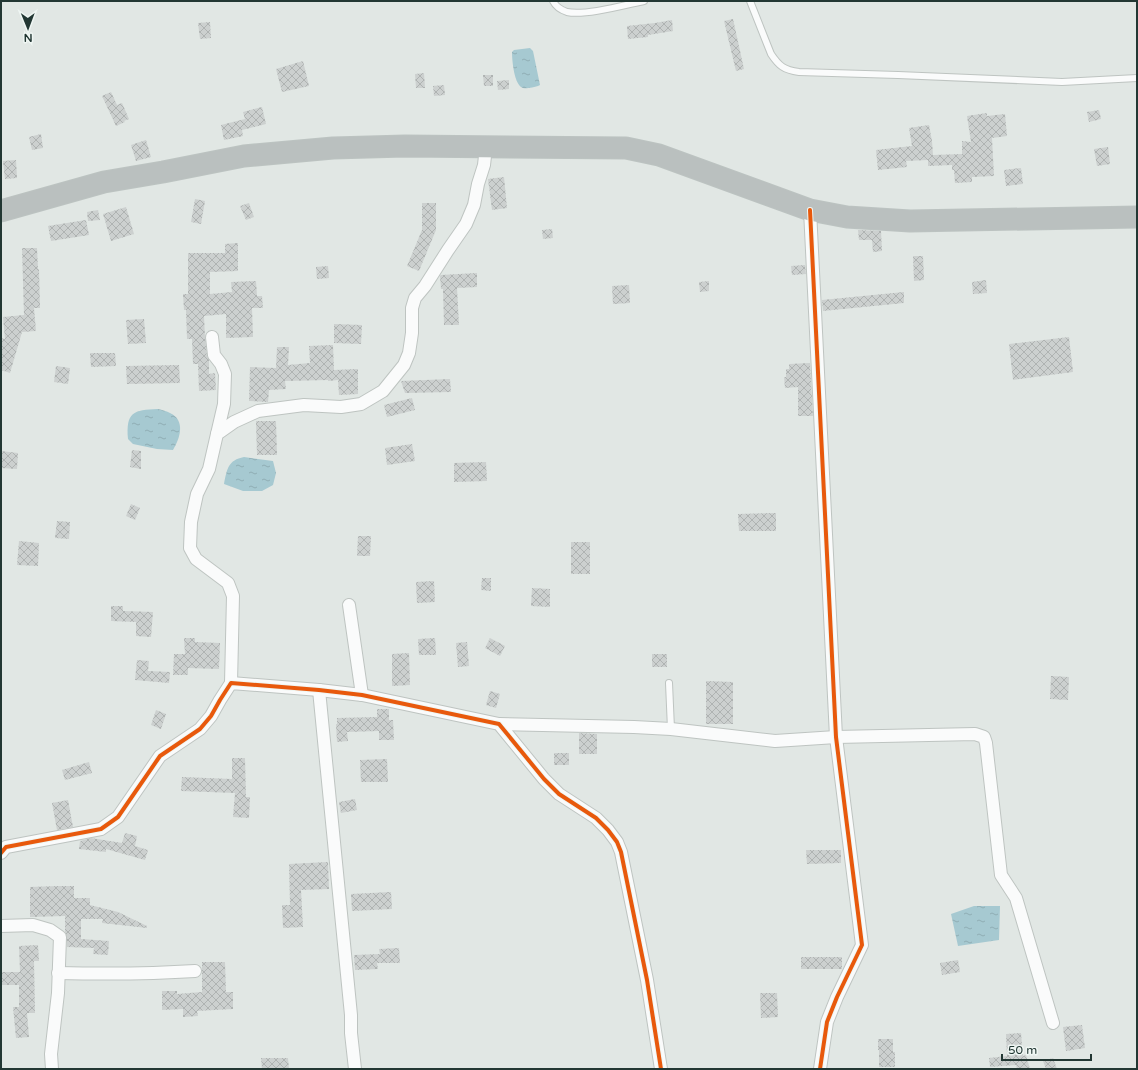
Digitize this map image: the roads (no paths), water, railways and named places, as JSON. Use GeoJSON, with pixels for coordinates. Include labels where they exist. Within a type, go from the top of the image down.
{"type":"FeatureCollection","features":[{"type":"Feature","properties":{"kind":"highway"},"geometry":{"type":"LineString","coordinates":[[1,211],[104,182],[244,156],[333,148],[405,146],[626,148],[659,155],[810,210],[847,217],[910,221],[1137,217]]}},
{"type":"Feature","properties":{"kind":"street"},"geometry":{"type":"LineString","coordinates":[[217,434],[234,422],[258,411],[304,405],[341,407],[361,404],[383,390],[404,365],[409,353],[412,333],[412,308],[415,298],[466,224],[474,205],[478,184],[484,165],[486,147]]}},
{"type":"Feature","properties":{"kind":"street"},"geometry":{"type":"LineString","coordinates":[[810,210],[836,737],[862,945],[837,997],[827,1022],[820,1069]]}},
{"type":"Feature","properties":{"kind":"street"},"geometry":{"type":"LineString","coordinates":[[1,853],[6,847],[102,829],[118,817],[160,756],[200,729],[211,716],[231,683],[233,596],[228,583],[196,559],[190,548],[191,522],[197,494],[209,469],[224,404],[225,374],[221,364],[214,355],[212,338]]}},
{"type":"Feature","properties":{"kind":"street"},"geometry":{"type":"LineString","coordinates":[[349,605],[362,695]]}},
{"type":"Feature","properties":{"kind":"street"},"geometry":{"type":"LineString","coordinates":[[231,683],[362,695],[499,724],[634,727],[775,741],[836,737],[975,734],[984,737],[986,743],[1001,875],[1016,898],[1053,1023]]}},
{"type":"Feature","properties":{"kind":"street"},"geometry":{"type":"LineString","coordinates":[[319,690],[355,1069]]}},
{"type":"Feature","properties":{"kind":"street"},"geometry":{"type":"LineString","coordinates":[[499,724],[544,779],[559,794],[596,818],[617,842],[621,852],[647,980],[661,1069]]}},
{"type":"Feature","properties":{"kind":"street"},"geometry":{"type":"LineString","coordinates":[[1,926],[33,925],[50,930],[60,937],[58,993],[51,1054],[52,1069]]}},
{"type":"Feature","properties":{"kind":"street"},"geometry":{"type":"LineString","coordinates":[[58,973],[103,974],[195,971]]}},
{"type":"Feature","properties":{"kind":"lane"},"geometry":{"type":"LineString","coordinates":[[553,1],[558,8],[567,12],[576,13],[644,1]]}},
{"type":"Feature","properties":{"kind":"lane"},"geometry":{"type":"LineString","coordinates":[[750,1],[771,54],[776,62],[788,71],[1062,82],[1137,78]]}},
{"type":"Feature","properties":{"kind":"lane"},"geometry":{"type":"LineString","coordinates":[[669,683],[671,730]]}},
{"type":"Feature","properties":{"kind":"water"},"geometry":{"type":"Polygon","coordinates":[[[530,48],[533,51],[540,85],[530,88],[523,88],[517,82],[513,66],[512,52],[514,50],[530,48]]]}},
{"type":"Feature","properties":{"kind":"water"},"geometry":{"type":"Polygon","coordinates":[[[158,409],[169,412],[175,416],[180,425],[178,441],[173,450],[157,449],[133,444],[128,439],[128,423],[133,414],[142,410],[158,409]]]}},
{"type":"Feature","properties":{"kind":"water"},"geometry":{"type":"Polygon","coordinates":[[[244,457],[273,461],[276,473],[273,485],[262,491],[243,491],[224,484],[226,474],[231,463],[244,457]]]}},
{"type":"Feature","properties":{"kind":"water"},"geometry":{"type":"Polygon","coordinates":[[[974,906],[1000,906],[999,940],[958,946],[951,914],[974,906]]]}}]}
